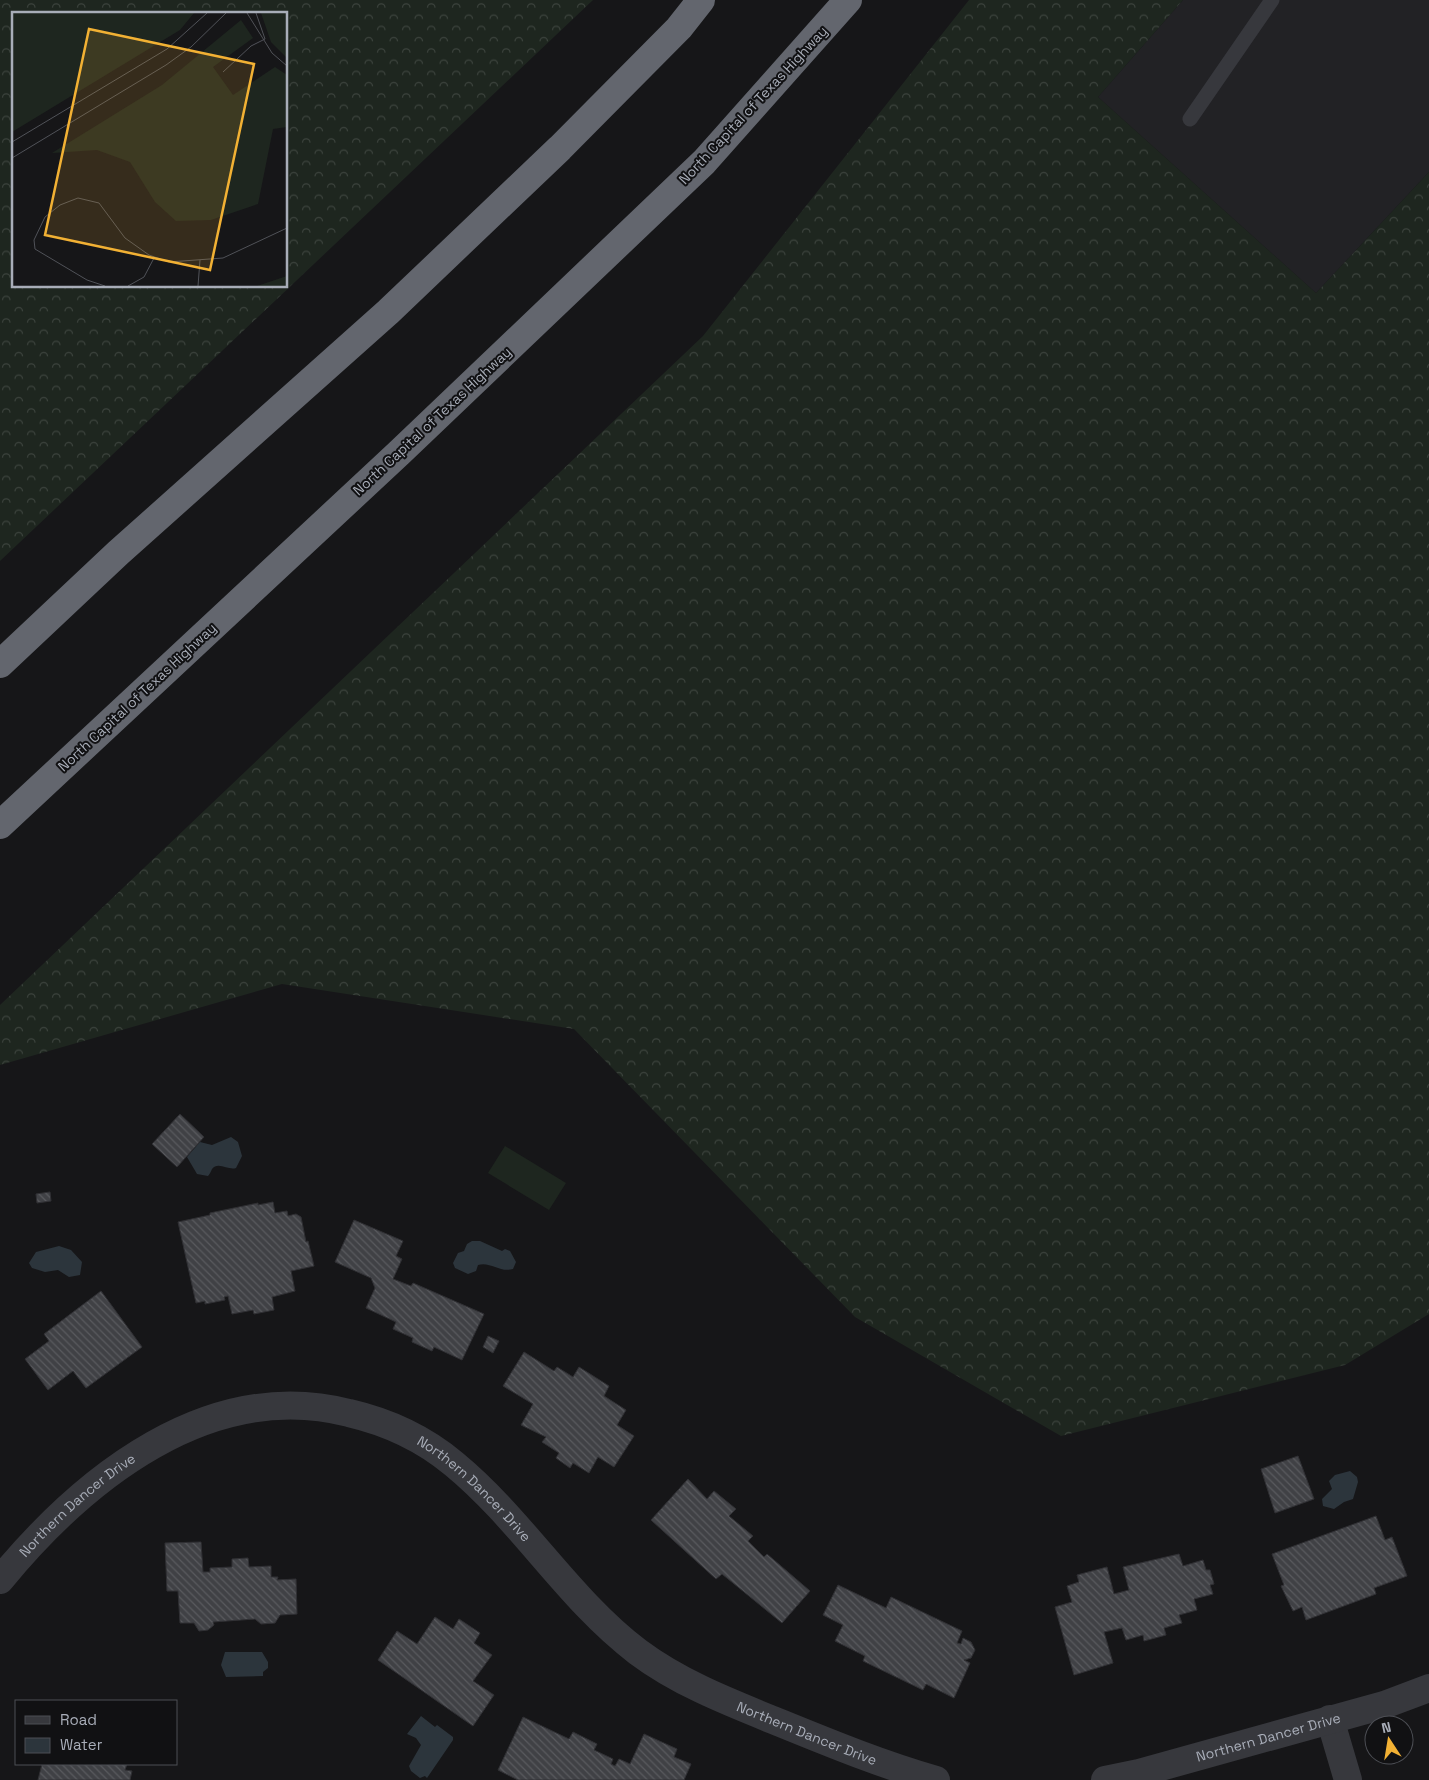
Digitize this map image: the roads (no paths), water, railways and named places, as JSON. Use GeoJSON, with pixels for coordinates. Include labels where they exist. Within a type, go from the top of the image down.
{"type":"FeatureCollection","features":[{"type":"Feature","properties":{"kind":"highway"},"geometry":{"type":"LineString","coordinates":[[0,664],[118,553],[395,306],[560,148],[679,28],[701,0]]}},
{"type":"Feature","properties":{"kind":"highway","name":"North Capital of Texas Highway"},"geometry":{"type":"LineString","coordinates":[[0,825],[399,453],[704,162],[848,0]]}},
{"type":"Feature","properties":{"kind":"street","name":"Northern Dancer Drive"},"geometry":{"type":"LineString","coordinates":[[0,1580],[45,1530],[73,1504],[137,1454],[160,1440],[206,1420],[245,1409],[275,1405],[336,1409],[389,1425],[414,1436],[453,1463],[479,1485],[611,1629],[665,1670],[709,1693],[840,1748],[895,1769],[936,1780]]}},
{"type":"Feature","properties":{"kind":"street","name":"Northern Dancer Drive"},"geometry":{"type":"LineString","coordinates":[[1105,1780],[1139,1773],[1384,1705],[1429,1688]]}},
{"type":"Feature","properties":{"kind":"street"},"geometry":{"type":"LineString","coordinates":[[1330,1720],[1348,1780]]}},
{"type":"Feature","properties":{"kind":"lane"},"geometry":{"type":"LineString","coordinates":[[1190,119],[1272,0]]}},
{"type":"Feature","properties":{"kind":"water"},"geometry":{"type":"Polygon","coordinates":[[[231,1137],[238,1142],[242,1156],[236,1168],[217,1166],[212,1169],[208,1176],[197,1174],[187,1157],[200,1142],[212,1145],[231,1137]]]}},
{"type":"Feature","properties":{"kind":"water"},"geometry":{"type":"Polygon","coordinates":[[[472,1241],[480,1241],[502,1251],[505,1249],[510,1251],[516,1262],[513,1269],[504,1270],[482,1264],[478,1265],[476,1271],[468,1274],[455,1268],[453,1263],[458,1253],[464,1251],[467,1244],[472,1241]]]}},
{"type":"Feature","properties":{"kind":"water"},"geometry":{"type":"Polygon","coordinates":[[[59,1246],[71,1250],[82,1262],[80,1275],[69,1277],[58,1270],[45,1272],[32,1268],[29,1263],[36,1252],[59,1246]]]}},
{"type":"Feature","properties":{"kind":"water"},"geometry":{"type":"Polygon","coordinates":[[[1350,1471],[1357,1477],[1358,1482],[1353,1499],[1344,1502],[1334,1509],[1323,1506],[1322,1499],[1332,1489],[1329,1481],[1335,1475],[1350,1471]]]}},
{"type":"Feature","properties":{"kind":"water"},"geometry":{"type":"Polygon","coordinates":[[[225,1652],[262,1652],[268,1662],[268,1668],[263,1672],[263,1676],[226,1677],[221,1665],[225,1652]]]}},
{"type":"Feature","properties":{"kind":"water"},"geometry":{"type":"Polygon","coordinates":[[[421,1716],[435,1727],[437,1725],[453,1737],[453,1740],[427,1778],[425,1776],[420,1778],[411,1771],[409,1766],[421,1745],[416,1738],[407,1734],[421,1716]]]}}]}
